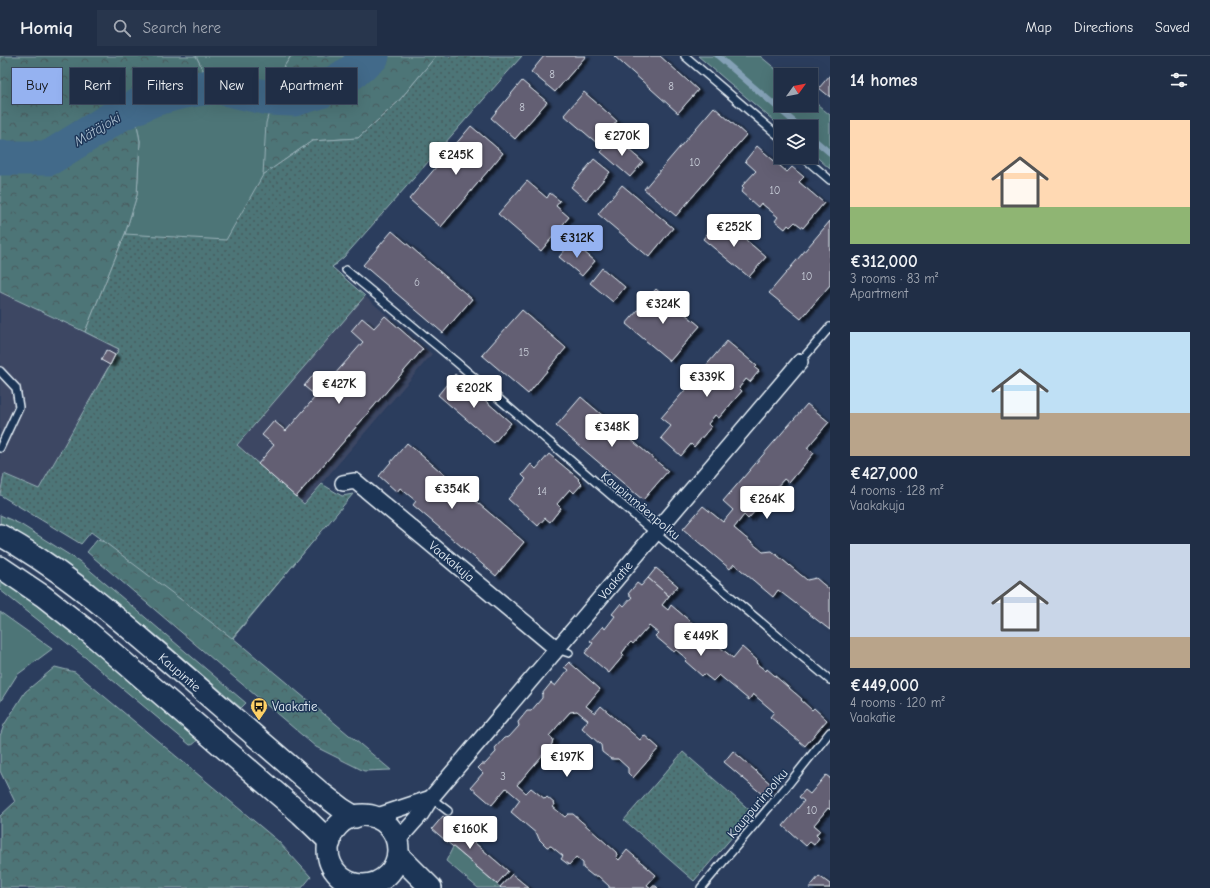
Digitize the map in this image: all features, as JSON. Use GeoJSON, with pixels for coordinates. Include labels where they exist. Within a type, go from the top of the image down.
{"type":"FeatureCollection","features":[{"type":"Feature","properties":{"kind":"main road","name":"Kaupintie"},"geometry":{"type":"LineString","coordinates":[[0,535],[56,569],[102,605],[320,792],[342,809],[364,817]]}},
{"type":"Feature","properties":{"kind":"main road"},"geometry":{"type":"LineString","coordinates":[[0,567],[43,596],[84,628],[301,814],[330,842]]}},
{"type":"Feature","properties":{"kind":"main road"},"geometry":{"type":"LineString","coordinates":[[364,817],[384,822],[392,830],[397,848],[395,865],[390,873],[376,886],[352,884],[343,879],[336,872],[331,862],[329,852],[333,833],[339,826],[347,820],[364,817]]}},
{"type":"Feature","properties":{"kind":"main road"},"geometry":{"type":"LineString","coordinates":[[397,848],[431,888]]}},
{"type":"Feature","properties":{"kind":"street","name":"Vaakatie"},"geometry":{"type":"LineString","coordinates":[[397,848],[431,798],[563,651],[655,533],[800,362]]}},
{"type":"Feature","properties":{"kind":"street","name":"Vaakakuja"},"geometry":{"type":"LineString","coordinates":[[343,483],[355,481],[563,651]]}},
{"type":"Feature","properties":{"kind":"street"},"geometry":{"type":"LineString","coordinates":[[364,817],[431,798]]}},
{"type":"Feature","properties":{"kind":"lane"},"geometry":{"type":"LineString","coordinates":[[685,56],[774,132]]}},
{"type":"Feature","properties":{"kind":"lane"},"geometry":{"type":"LineString","coordinates":[[811,164],[830,180]]}},
{"type":"Feature","properties":{"kind":"lane","name":"Kaupinmäenpolku"},"geometry":{"type":"LineString","coordinates":[[346,270],[830,680]]}},
{"type":"Feature","properties":{"kind":"lane"},"geometry":{"type":"LineString","coordinates":[[800,362],[830,327]]}},
{"type":"Feature","properties":{"kind":"lane"},"geometry":{"type":"LineString","coordinates":[[0,371],[16,388],[20,407],[0,448]]}},
{"type":"Feature","properties":{"kind":"lane","name":"Kauppurinpolku"},"geometry":{"type":"LineString","coordinates":[[700,888],[783,792],[830,732]]}},
{"type":"Feature","properties":{"kind":"lane"},"geometry":{"type":"LineString","coordinates":[[431,798],[448,811]]}},
{"type":"Feature","properties":{"kind":"shaded area"},"geometry":{"type":"Polygon","coordinates":[[[332,268],[432,354],[304,504],[236,446],[332,268]]]}},
{"type":"Feature","properties":{"kind":"shaded area"},"geometry":{"type":"Polygon","coordinates":[[[0,292],[119,349],[39,489],[4,474],[0,492],[0,292]]]}},
{"type":"Feature","properties":{"kind":"green space"},"geometry":{"type":"Polygon","coordinates":[[[0,56],[196,56],[203,70],[197,75],[197,68],[133,68],[132,98],[140,141],[137,195],[125,234],[85,332],[0,292],[0,56]]]}},
{"type":"Feature","properties":{"kind":"green space"},"geometry":{"type":"Polygon","coordinates":[[[196,56],[291,56],[283,68],[266,68],[266,104],[274,104],[263,175],[327,245],[337,264],[101,380],[119,349],[85,332],[125,234],[137,195],[140,141],[133,104],[197,104],[197,75],[203,70],[196,56]]]}},
{"type":"Feature","properties":{"kind":"green space"},"geometry":{"type":"Polygon","coordinates":[[[291,56],[436,56],[398,102],[358,138],[312,141],[263,175],[266,123],[271,104],[357,104],[357,68],[283,68],[291,56]]]}},
{"type":"Feature","properties":{"kind":"green space"},"geometry":{"type":"Polygon","coordinates":[[[436,56],[522,56],[344,257],[332,267],[365,296],[237,445],[304,504],[322,484],[342,496],[353,494],[232,638],[91,532],[81,544],[0,495],[4,474],[39,489],[119,349],[85,332],[125,234],[226,240],[263,175],[312,141],[358,138],[398,102],[436,56]]]}},
{"type":"Feature","properties":{"kind":"green space"},"geometry":{"type":"Polygon","coordinates":[[[698,56],[760,56],[775,68],[774,112],[818,112],[818,105],[830,115],[830,169],[818,158],[818,120],[774,121],[698,56]]]}},
{"type":"Feature","properties":{"kind":"green space"},"geometry":{"type":"Polygon","coordinates":[[[0,515],[20,524],[79,561],[246,703],[241,708],[88,579],[53,554],[0,523],[0,515]]]}},
{"type":"Feature","properties":{"kind":"green space"},"geometry":{"type":"Polygon","coordinates":[[[97,540],[105,542],[190,605],[314,540],[233,638],[391,770],[364,771],[316,747],[87,552],[97,540]]]}},
{"type":"Feature","properties":{"kind":"green space"},"geometry":{"type":"Polygon","coordinates":[[[0,578],[36,601],[197,737],[195,743],[190,745],[86,658],[0,590],[0,578]]]}},
{"type":"Feature","properties":{"kind":"green space"},"geometry":{"type":"Polygon","coordinates":[[[0,612],[52,649],[17,675],[0,702],[0,612]]]}},
{"type":"Feature","properties":{"kind":"green space"},"geometry":{"type":"Polygon","coordinates":[[[55,667],[75,672],[278,841],[311,877],[302,888],[0,888],[0,816],[15,802],[0,771],[0,736],[4,725],[25,692],[55,667]]]}},
{"type":"Feature","properties":{"kind":"green space"},"geometry":{"type":"Polygon","coordinates":[[[683,752],[753,813],[694,881],[624,820],[683,752]]]}},
{"type":"Feature","properties":{"kind":"green space"},"geometry":{"type":"Polygon","coordinates":[[[453,847],[501,888],[478,888],[446,861],[453,847]]]}},
{"type":"Feature","properties":{"kind":"building"},"geometry":{"type":"Polygon","coordinates":[[[544,56],[586,56],[555,92],[531,72],[544,56]]]}},
{"type":"Feature","properties":{"kind":"building"},"geometry":{"type":"Polygon","coordinates":[[[614,56],[660,56],[698,90],[678,113],[614,56]]]}},
{"type":"Feature","properties":{"kind":"building"},"geometry":{"type":"Polygon","coordinates":[[[830,75],[830,97],[819,88],[830,75]]]}},
{"type":"Feature","properties":{"kind":"building"},"geometry":{"type":"Polygon","coordinates":[[[522,81],[547,102],[515,139],[491,118],[522,81]]]}},
{"type":"Feature","properties":{"kind":"building"},"geometry":{"type":"Polygon","coordinates":[[[584,92],[617,121],[598,144],[564,115],[584,92]]]}},
{"type":"Feature","properties":{"kind":"building"},"geometry":{"type":"Polygon","coordinates":[[[714,107],[746,135],[676,216],[644,189],[714,107]]]}},
{"type":"Feature","properties":{"kind":"building"},"geometry":{"type":"Polygon","coordinates":[[[471,126],[503,153],[441,227],[409,199],[471,126]]]}},
{"type":"Feature","properties":{"kind":"building"},"geometry":{"type":"Polygon","coordinates":[[[614,137],[643,162],[630,177],[601,152],[614,137]]]}},
{"type":"Feature","properties":{"kind":"building"},"geometry":{"type":"Polygon","coordinates":[[[757,146],[774,161],[774,164],[778,164],[787,172],[792,167],[804,177],[799,182],[824,203],[803,228],[795,222],[790,227],[788,225],[785,229],[775,221],[778,217],[761,203],[758,207],[741,192],[744,188],[742,186],[756,171],[745,161],[757,146]]]}},
{"type":"Feature","properties":{"kind":"building"},"geometry":{"type":"Polygon","coordinates":[[[594,159],[610,172],[586,200],[571,187],[594,159]]]}},
{"type":"Feature","properties":{"kind":"building"},"geometry":{"type":"Polygon","coordinates":[[[527,181],[547,198],[550,193],[560,201],[556,206],[569,217],[541,251],[498,214],[527,181]]]}},
{"type":"Feature","properties":{"kind":"building"},"geometry":{"type":"Polygon","coordinates":[[[622,185],[673,228],[649,257],[598,214],[622,185]]]}},
{"type":"Feature","properties":{"kind":"building"},"geometry":{"type":"Polygon","coordinates":[[[720,218],[766,257],[749,277],[703,239],[720,218]]]}},
{"type":"Feature","properties":{"kind":"building"},"geometry":{"type":"Polygon","coordinates":[[[830,221],[830,285],[801,319],[769,293],[830,221]]]}},
{"type":"Feature","properties":{"kind":"building"},"geometry":{"type":"Polygon","coordinates":[[[392,231],[472,299],[443,333],[363,265],[392,231]]]}},
{"type":"Feature","properties":{"kind":"building"},"geometry":{"type":"Polygon","coordinates":[[[572,242],[595,261],[582,276],[559,257],[572,242]]]}},
{"type":"Feature","properties":{"kind":"building"},"geometry":{"type":"Polygon","coordinates":[[[602,268],[625,287],[613,302],[590,283],[602,268]]]}},
{"type":"Feature","properties":{"kind":"building"},"geometry":{"type":"Polygon","coordinates":[[[656,289],[674,305],[677,301],[687,310],[684,313],[700,326],[670,361],[626,324],[656,289]]]}},
{"type":"Feature","properties":{"kind":"building"},"geometry":{"type":"Polygon","coordinates":[[[522,310],[566,348],[528,394],[482,355],[522,310]]]}},
{"type":"Feature","properties":{"kind":"building"},"geometry":{"type":"Polygon","coordinates":[[[385,316],[423,349],[296,497],[258,464],[274,445],[262,435],[274,421],[286,431],[316,396],[304,386],[315,373],[327,383],[363,342],[351,331],[362,318],[374,328],[385,316]]]}},
{"type":"Feature","properties":{"kind":"building"},"geometry":{"type":"Polygon","coordinates":[[[727,341],[757,366],[755,368],[759,371],[750,382],[746,379],[739,388],[742,391],[719,418],[715,415],[708,424],[711,427],[694,447],[691,444],[681,456],[661,438],[671,426],[661,418],[727,341]]]}},
{"type":"Feature","properties":{"kind":"building"},"geometry":{"type":"Polygon","coordinates":[[[106,350],[115,355],[110,365],[101,360],[106,350]]]}},
{"type":"Feature","properties":{"kind":"building"},"geometry":{"type":"Polygon","coordinates":[[[455,374],[511,423],[494,443],[438,395],[455,374]]]}},
{"type":"Feature","properties":{"kind":"building"},"geometry":{"type":"Polygon","coordinates":[[[581,397],[668,471],[643,500],[556,426],[581,397]]]}},
{"type":"Feature","properties":{"kind":"building"},"geometry":{"type":"Polygon","coordinates":[[[807,404],[829,422],[807,448],[814,453],[789,483],[784,479],[748,519],[744,515],[734,528],[763,552],[772,551],[807,580],[816,578],[830,590],[830,630],[778,590],[773,597],[734,564],[730,569],[683,529],[703,506],[723,522],[733,510],[723,501],[807,404]]]}},
{"type":"Feature","properties":{"kind":"building"},"geometry":{"type":"Polygon","coordinates":[[[407,443],[524,542],[496,576],[413,505],[416,501],[400,488],[397,492],[379,476],[407,443]]]}},
{"type":"Feature","properties":{"kind":"building"},"geometry":{"type":"Polygon","coordinates":[[[549,454],[579,479],[578,480],[582,484],[574,493],[570,489],[557,504],[561,508],[550,522],[545,518],[538,526],[508,499],[526,479],[522,475],[531,464],[536,469],[549,454]]]}},
{"type":"Feature","properties":{"kind":"building"},"geometry":{"type":"Polygon","coordinates":[[[656,568],[678,586],[669,596],[648,578],[656,568]]]}},
{"type":"Feature","properties":{"kind":"building"},"geometry":{"type":"Polygon","coordinates":[[[648,578],[669,596],[662,605],[668,610],[671,605],[704,633],[702,636],[704,638],[712,644],[714,642],[733,658],[742,647],[758,661],[756,663],[766,671],[767,669],[802,699],[801,700],[812,710],[814,708],[827,720],[805,746],[770,717],[774,712],[753,694],[749,700],[719,675],[713,681],[704,674],[702,676],[685,661],[687,659],[676,650],[674,652],[655,636],[658,633],[649,626],[633,644],[631,642],[628,645],[622,653],[624,655],[609,673],[585,653],[593,643],[590,641],[603,626],[605,629],[615,616],[612,614],[621,603],[624,606],[632,597],[628,594],[637,583],[641,586],[648,578]]]}},
{"type":"Feature","properties":{"kind":"building"},"geometry":{"type":"Polygon","coordinates":[[[569,662],[600,689],[586,706],[595,713],[601,706],[640,740],[644,735],[659,748],[633,778],[628,773],[628,768],[618,759],[611,759],[602,752],[601,745],[582,728],[588,720],[577,711],[570,712],[549,736],[553,739],[552,744],[517,785],[526,793],[531,788],[545,799],[547,797],[555,804],[553,807],[565,817],[568,814],[573,814],[616,852],[616,857],[619,860],[627,850],[656,875],[647,885],[651,888],[609,888],[609,886],[598,876],[593,876],[583,868],[583,863],[576,857],[569,865],[561,859],[563,856],[551,846],[547,847],[539,839],[537,834],[511,812],[520,800],[506,788],[492,805],[471,787],[483,773],[478,768],[482,764],[485,764],[496,752],[495,748],[504,738],[509,737],[519,726],[518,722],[527,711],[531,711],[542,698],[542,694],[551,683],[555,686],[568,670],[564,667],[569,662]]]}},
{"type":"Feature","properties":{"kind":"building"},"geometry":{"type":"Polygon","coordinates":[[[733,751],[772,785],[763,795],[724,762],[733,751]]]}},
{"type":"Feature","properties":{"kind":"building"},"geometry":{"type":"Polygon","coordinates":[[[826,775],[830,778],[830,810],[828,808],[814,825],[820,830],[816,835],[819,838],[814,845],[810,842],[806,846],[783,826],[804,801],[799,797],[805,790],[810,794],[826,775]]]}},
{"type":"Feature","properties":{"kind":"building"},"geometry":{"type":"Polygon","coordinates":[[[443,816],[508,871],[497,884],[432,829],[443,816]]]}},
{"type":"Feature","properties":{"kind":"building"},"geometry":{"type":"Polygon","coordinates":[[[512,874],[529,888],[501,888],[500,887],[512,874]]]}},
{"type":"Feature","properties":{"kind":"building"},"geometry":{"type":"Polygon","coordinates":[[[819,876],[830,884],[830,888],[809,888],[819,876]]]}},
{"type":"Feature","properties":{"kind":"building"},"geometry":{"type":"Polygon","coordinates":[[[652,886],[656,886],[658,888],[651,888],[652,886]]]}},
{"type":"Feature","properties":{"kind":"waterway","name":"Mätäjoki"},"geometry":{"type":"LineString","coordinates":[[0,158],[49,158],[120,114],[153,99],[179,92],[215,86],[269,98],[294,99],[321,91],[351,73],[372,56]]}},
{"type":"Feature","properties":{"kind":"waterway"},"geometry":{"type":"LineString","coordinates":[[718,56],[792,120]]}},
{"type":"Feature","properties":{"kind":"waterway"},"geometry":{"type":"LineString","coordinates":[[818,143],[830,153]]}},
{"type":"Feature","properties":{"kind":"place","name":"Vaakatie"},"geometry":{"type":"Point","coordinates":[259,721]}}]}
